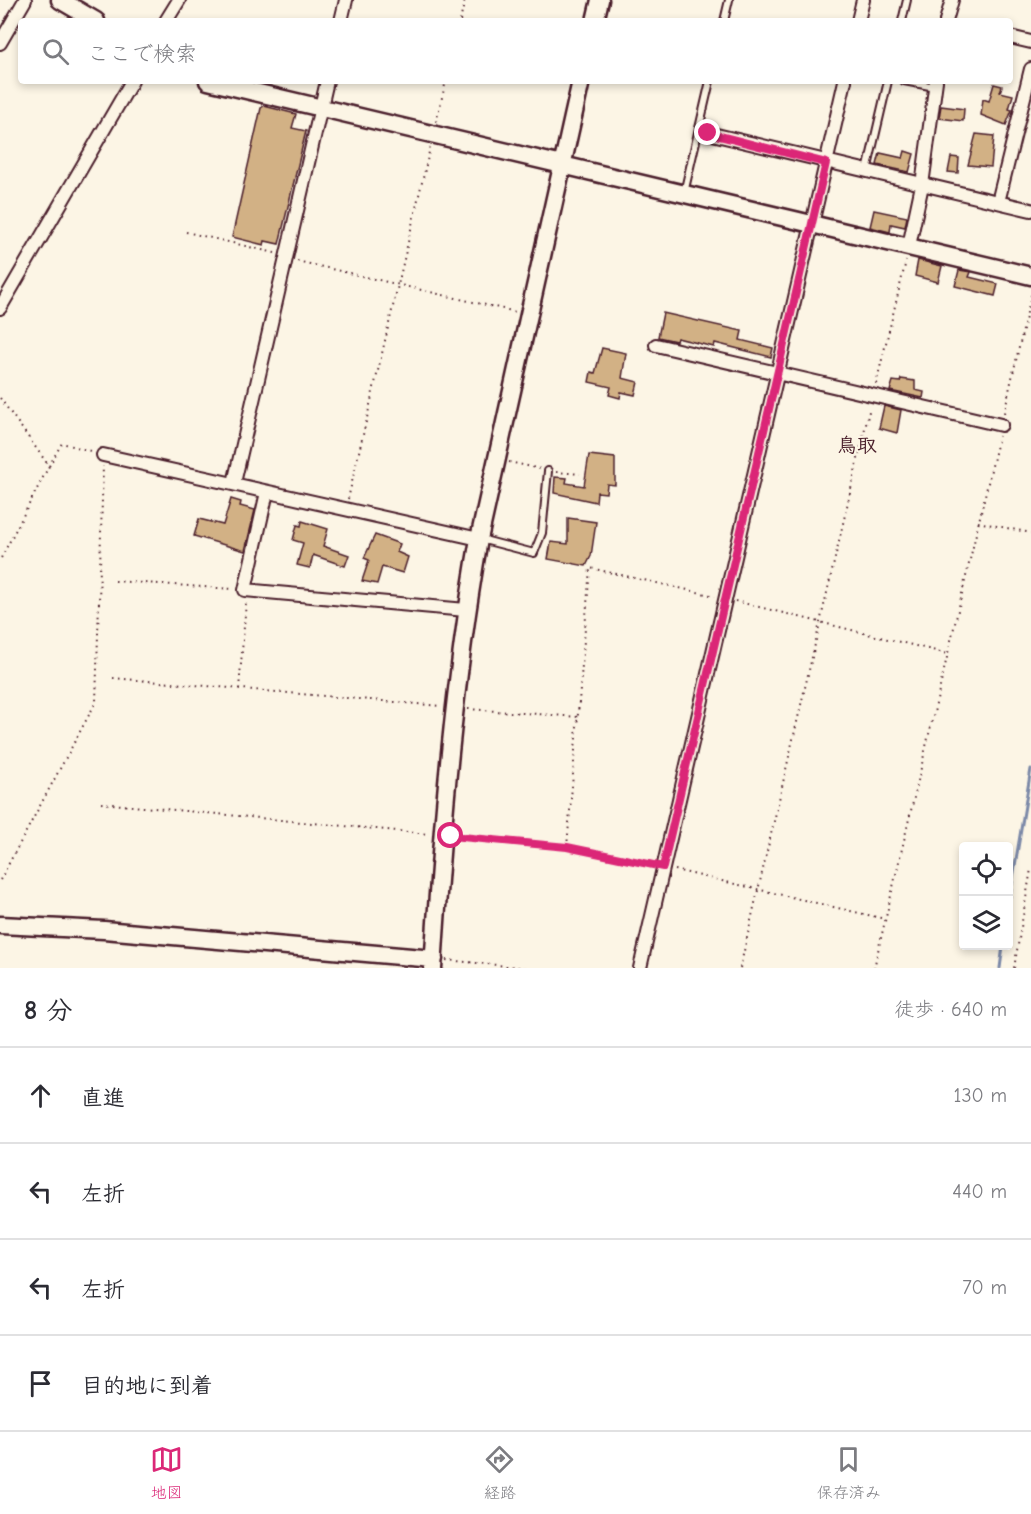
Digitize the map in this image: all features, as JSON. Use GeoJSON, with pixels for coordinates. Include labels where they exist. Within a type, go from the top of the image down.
{"type":"FeatureCollection","features":[{"type":"Feature","properties":{"kind":"street"},"geometry":{"type":"LineString","coordinates":[[0,43],[25,0]]}},
{"type":"Feature","properties":{"kind":"street"},"geometry":{"type":"LineString","coordinates":[[60,0],[91,18]]}},
{"type":"Feature","properties":{"kind":"street"},"geometry":{"type":"LineString","coordinates":[[168,18],[179,0]]}},
{"type":"Feature","properties":{"kind":"street"},"geometry":{"type":"LineString","coordinates":[[342,18],[346,0]]}},
{"type":"Feature","properties":{"kind":"street"},"geometry":{"type":"LineString","coordinates":[[596,18],[600,0]]}},
{"type":"Feature","properties":{"kind":"street"},"geometry":{"type":"LineString","coordinates":[[859,18],[863,0]]}},
{"type":"Feature","properties":{"kind":"street"},"geometry":{"type":"LineString","coordinates":[[947,18],[952,0]]}},
{"type":"Feature","properties":{"kind":"street"},"geometry":{"type":"LineString","coordinates":[[1013,39],[1031,42]]}},
{"type":"Feature","properties":{"kind":"street"},"geometry":{"type":"LineString","coordinates":[[998,202],[1031,69]]}},
{"type":"Feature","properties":{"kind":"street"},"geometry":{"type":"LineString","coordinates":[[0,308],[130,84]]}},
{"type":"Feature","properties":{"kind":"street"},"geometry":{"type":"LineString","coordinates":[[221,84],[1031,276]]}},
{"type":"Feature","properties":{"kind":"street"},"geometry":{"type":"LineString","coordinates":[[234,483],[326,84]]}},
{"type":"Feature","properties":{"kind":"street"},"geometry":{"type":"LineString","coordinates":[[0,925],[104,930],[433,963],[453,708],[466,610],[478,539],[580,84]]}},
{"type":"Feature","properties":{"kind":"street"},"geometry":{"type":"LineString","coordinates":[[640,968],[844,84]]}},
{"type":"Feature","properties":{"kind":"street"},"geometry":{"type":"LineString","coordinates":[[909,246],[922,185],[935,84]]}},
{"type":"Feature","properties":{"kind":"street"},"geometry":{"type":"LineString","coordinates":[[708,133],[826,163],[1031,210]]}},
{"type":"Feature","properties":{"kind":"street"},"geometry":{"type":"LineString","coordinates":[[656,345],[1001,425]]}},
{"type":"Feature","properties":{"kind":"street"},"geometry":{"type":"LineString","coordinates":[[103,455],[478,539]]}},
{"type":"Feature","properties":{"kind":"street"},"geometry":{"type":"LineString","coordinates":[[267,492],[246,590],[466,610]]}},
{"type":"Feature","properties":{"kind":"lane"},"geometry":{"type":"LineString","coordinates":[[725,18],[729,0]]}},
{"type":"Feature","properties":{"kind":"lane"},"geometry":{"type":"LineString","coordinates":[[903,18],[907,0]]}},
{"type":"Feature","properties":{"kind":"lane"},"geometry":{"type":"LineString","coordinates":[[683,193],[709,84]]}},
{"type":"Feature","properties":{"kind":"lane"},"geometry":{"type":"LineString","coordinates":[[866,172],[887,84]]}},
{"type":"Feature","properties":{"kind":"lane"},"geometry":{"type":"LineString","coordinates":[[478,539],[534,553],[542,532],[548,471]]}},
{"type":"Feature","properties":{"kind":"path"},"geometry":{"type":"LineString","coordinates":[[461,18],[465,0]]}},
{"type":"Feature","properties":{"kind":"path"},"geometry":{"type":"LineString","coordinates":[[345,508],[445,84]]}},
{"type":"Feature","properties":{"kind":"path"},"geometry":{"type":"LineString","coordinates":[[186,232],[528,315]]}},
{"type":"Feature","properties":{"kind":"path"},"geometry":{"type":"LineString","coordinates":[[740,968],[909,246]]}},
{"type":"Feature","properties":{"kind":"path"},"geometry":{"type":"LineString","coordinates":[[873,968],[1031,294]]}},
{"type":"Feature","properties":{"kind":"path"},"geometry":{"type":"LineString","coordinates":[[0,398],[49,466]]}},
{"type":"Feature","properties":{"kind":"path"},"geometry":{"type":"LineString","coordinates":[[0,560],[62,443],[103,455],[96,702],[0,880]]}},
{"type":"Feature","properties":{"kind":"path"},"geometry":{"type":"LineString","coordinates":[[496,459],[548,471],[580,474]]}},
{"type":"Feature","properties":{"kind":"path"},"geometry":{"type":"LineString","coordinates":[[978,522],[1031,533]]}},
{"type":"Feature","properties":{"kind":"path"},"geometry":{"type":"LineString","coordinates":[[567,847],[590,568],[820,621],[948,654]]}},
{"type":"Feature","properties":{"kind":"path"},"geometry":{"type":"LineString","coordinates":[[115,581],[246,590],[239,689]]}},
{"type":"Feature","properties":{"kind":"path"},"geometry":{"type":"LineString","coordinates":[[113,678],[579,717]]}},
{"type":"Feature","properties":{"kind":"path"},"geometry":{"type":"LineString","coordinates":[[101,803],[567,847],[885,919]]}},
{"type":"Feature","properties":{"kind":"path"},"geometry":{"type":"LineString","coordinates":[[1014,968],[1031,869]]}},
{"type":"Feature","properties":{"kind":"path"},"geometry":{"type":"LineString","coordinates":[[433,963],[527,968]]}},
{"type":"Feature","properties":{"kind":"building"},"geometry":{"type":"Polygon","coordinates":[[[994,84],[1002,86],[1000,92],[1013,95],[1009,109],[1012,110],[1006,125],[981,115],[983,99],[989,101],[994,84]]]}},
{"type":"Feature","properties":{"kind":"building"},"geometry":{"type":"Polygon","coordinates":[[[264,106],[296,114],[292,128],[306,131],[279,244],[265,241],[264,245],[232,237],[261,108],[264,106]]]}},
{"type":"Feature","properties":{"kind":"building"},"geometry":{"type":"Polygon","coordinates":[[[941,106],[964,109],[963,121],[939,118],[941,106]]]}},
{"type":"Feature","properties":{"kind":"building"},"geometry":{"type":"Polygon","coordinates":[[[976,134],[994,136],[991,167],[968,165],[976,134]]]}},
{"type":"Feature","properties":{"kind":"building"},"geometry":{"type":"Polygon","coordinates":[[[905,151],[914,154],[909,172],[877,165],[880,153],[903,158],[905,151]]]}},
{"type":"Feature","properties":{"kind":"building"},"geometry":{"type":"Polygon","coordinates":[[[951,157],[959,158],[958,173],[948,172],[951,157]]]}},
{"type":"Feature","properties":{"kind":"building"},"geometry":{"type":"Polygon","coordinates":[[[874,210],[907,217],[905,227],[891,224],[890,232],[870,227],[874,210]]]}},
{"type":"Feature","properties":{"kind":"building"},"geometry":{"type":"Polygon","coordinates":[[[918,260],[942,266],[938,282],[915,276],[918,260]]]}},
{"type":"Feature","properties":{"kind":"building"},"geometry":{"type":"Polygon","coordinates":[[[959,270],[971,272],[969,277],[998,284],[995,296],[955,286],[959,270]]]}},
{"type":"Feature","properties":{"kind":"building"},"geometry":{"type":"Polygon","coordinates":[[[663,313],[742,331],[740,340],[773,348],[771,357],[715,343],[714,347],[677,338],[676,341],[658,337],[663,313]]]}},
{"type":"Feature","properties":{"kind":"building"},"geometry":{"type":"Polygon","coordinates":[[[602,348],[626,353],[622,378],[638,382],[635,395],[621,392],[620,398],[609,395],[611,387],[589,382],[591,372],[595,373],[602,348]]]}},
{"type":"Feature","properties":{"kind":"building"},"geometry":{"type":"Polygon","coordinates":[[[901,379],[915,381],[915,390],[924,392],[923,398],[890,391],[893,381],[900,382],[901,379]]]}},
{"type":"Feature","properties":{"kind":"building"},"geometry":{"type":"Polygon","coordinates":[[[884,406],[901,410],[897,433],[879,428],[884,406]]]}},
{"type":"Feature","properties":{"kind":"building"},"geometry":{"type":"Polygon","coordinates":[[[589,455],[615,458],[615,485],[607,484],[606,493],[597,492],[596,502],[554,493],[555,477],[567,478],[566,483],[584,486],[589,455]]]}},
{"type":"Feature","properties":{"kind":"building"},"geometry":{"type":"Polygon","coordinates":[[[231,499],[241,502],[240,506],[255,510],[245,551],[194,536],[199,519],[223,525],[231,499]]]}},
{"type":"Feature","properties":{"kind":"building"},"geometry":{"type":"Polygon","coordinates":[[[568,518],[596,522],[591,556],[586,566],[548,559],[551,542],[568,544],[568,518]]]}},
{"type":"Feature","properties":{"kind":"building"},"geometry":{"type":"Polygon","coordinates":[[[302,521],[328,529],[323,546],[349,555],[345,566],[313,555],[310,568],[297,565],[303,543],[293,540],[297,525],[301,526],[302,521]]]}},
{"type":"Feature","properties":{"kind":"building"},"geometry":{"type":"Polygon","coordinates":[[[375,535],[400,544],[397,552],[408,557],[403,573],[382,567],[377,584],[362,581],[369,560],[364,558],[375,535]]]}},
{"type":"Feature","properties":{"kind":"waterway"},"geometry":{"type":"LineString","coordinates":[[1010,896],[1031,769]]}},
{"type":"Feature","properties":{"kind":"waterway"},"geometry":{"type":"LineString","coordinates":[[1000,968],[1002,950]]}},
{"type":"Feature","properties":{"kind":"district","name":"鳥取"},"geometry":{"type":"Point","coordinates":[857,445]}},
{"type":"Feature","properties":{"kind":"route"},"geometry":{"type":"LineString","coordinates":[[451,836],[567,847],[663,867],[826,163],[708,133]]}}]}
